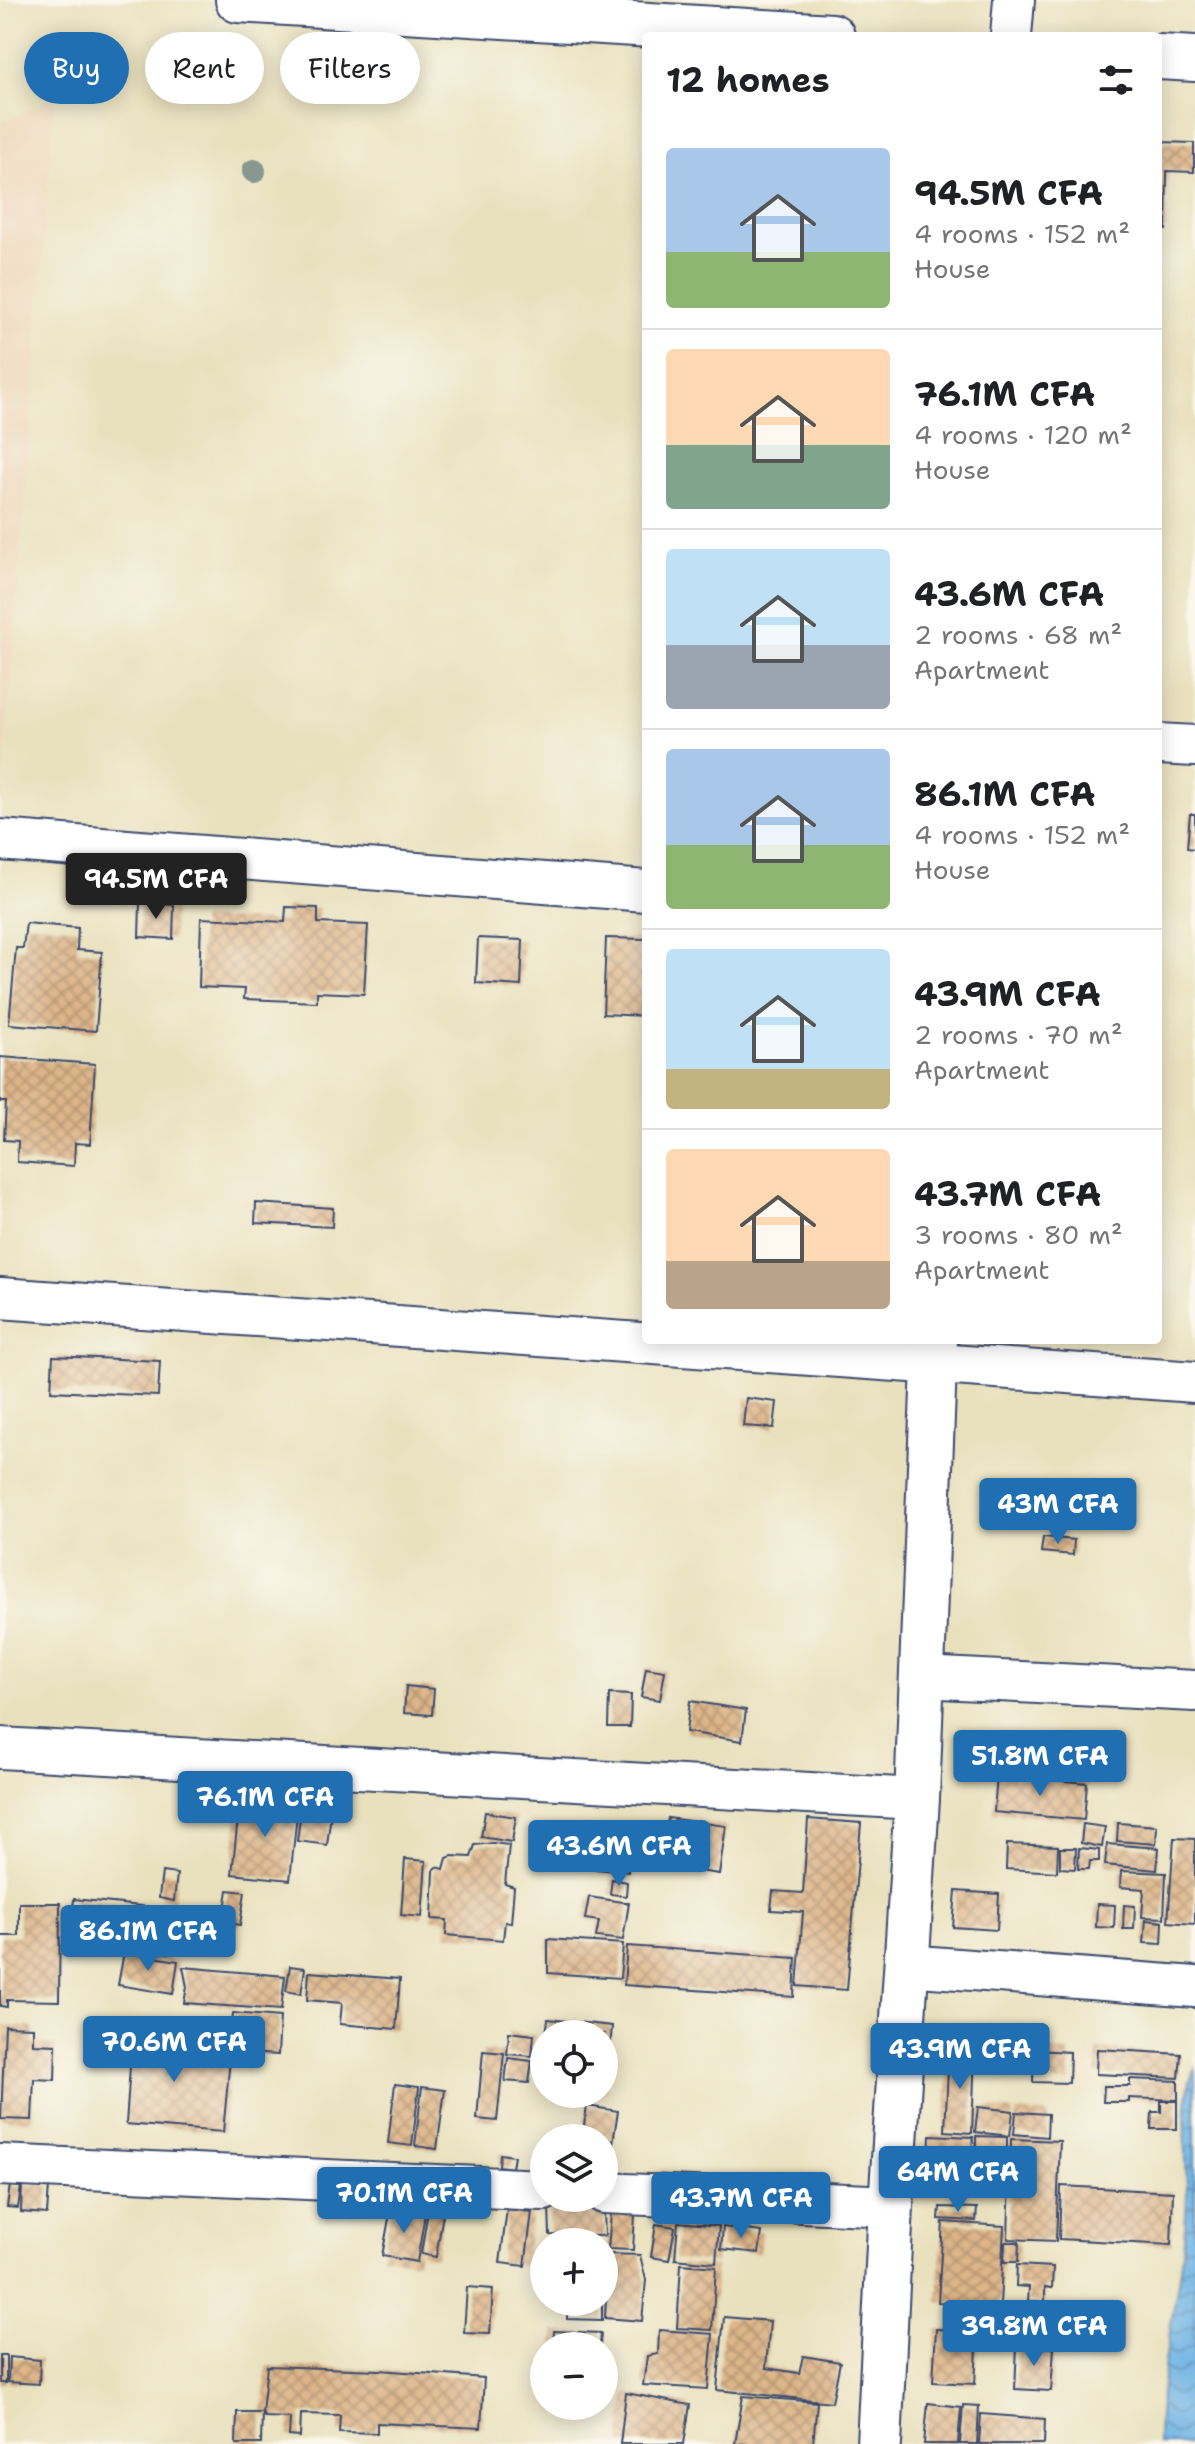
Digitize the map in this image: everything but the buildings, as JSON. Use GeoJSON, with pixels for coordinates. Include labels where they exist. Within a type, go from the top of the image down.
{"type":"FeatureCollection","features":[{"type":"Feature","properties":{"kind":"street"},"geometry":{"type":"LineString","coordinates":[[238,0],[766,32]]}},
{"type":"Feature","properties":{"kind":"street"},"geometry":{"type":"LineString","coordinates":[[1011,32],[1014,0]]}},
{"type":"Feature","properties":{"kind":"street"},"geometry":{"type":"LineString","coordinates":[[1162,57],[1195,59]]}},
{"type":"Feature","properties":{"kind":"street"},"geometry":{"type":"LineString","coordinates":[[1162,744],[1195,746]]}},
{"type":"Feature","properties":{"kind":"street"},"geometry":{"type":"LineString","coordinates":[[0,840],[642,891]]}},
{"type":"Feature","properties":{"kind":"street"},"geometry":{"type":"LineString","coordinates":[[0,1298],[642,1335]]}},
{"type":"Feature","properties":{"kind":"street"},"geometry":{"type":"LineString","coordinates":[[796,1344],[935,1352],[1195,1382]]}},
{"type":"Feature","properties":{"kind":"street"},"geometry":{"type":"LineString","coordinates":[[879,2444],[917,1799],[935,1352]]}},
{"type":"Feature","properties":{"kind":"street"},"geometry":{"type":"LineString","coordinates":[[922,1677],[1195,1691]]}},
{"type":"Feature","properties":{"kind":"street"},"geometry":{"type":"LineString","coordinates":[[0,1748],[917,1799]]}},
{"type":"Feature","properties":{"kind":"street"},"geometry":{"type":"LineString","coordinates":[[906,1965],[1195,1987]]}},
{"type":"Feature","properties":{"kind":"street"},"geometry":{"type":"LineString","coordinates":[[0,2165],[530,2189]]}},
{"type":"Feature","properties":{"kind":"street"},"geometry":{"type":"LineString","coordinates":[[618,2194],[891,2206]]}},
{"type":"Feature","properties":{"kind":"shaded area"},"geometry":{"type":"Polygon","coordinates":[[[39,104],[54,104],[0,816],[0,120],[10,120],[39,104]]]}},
{"type":"Feature","properties":{"kind":"water"},"geometry":{"type":"Polygon","coordinates":[[[1195,2068],[1195,2444],[1158,2444],[1162,2381],[1182,2258],[1187,2195],[1187,2095],[1195,2068]]]}}]}
